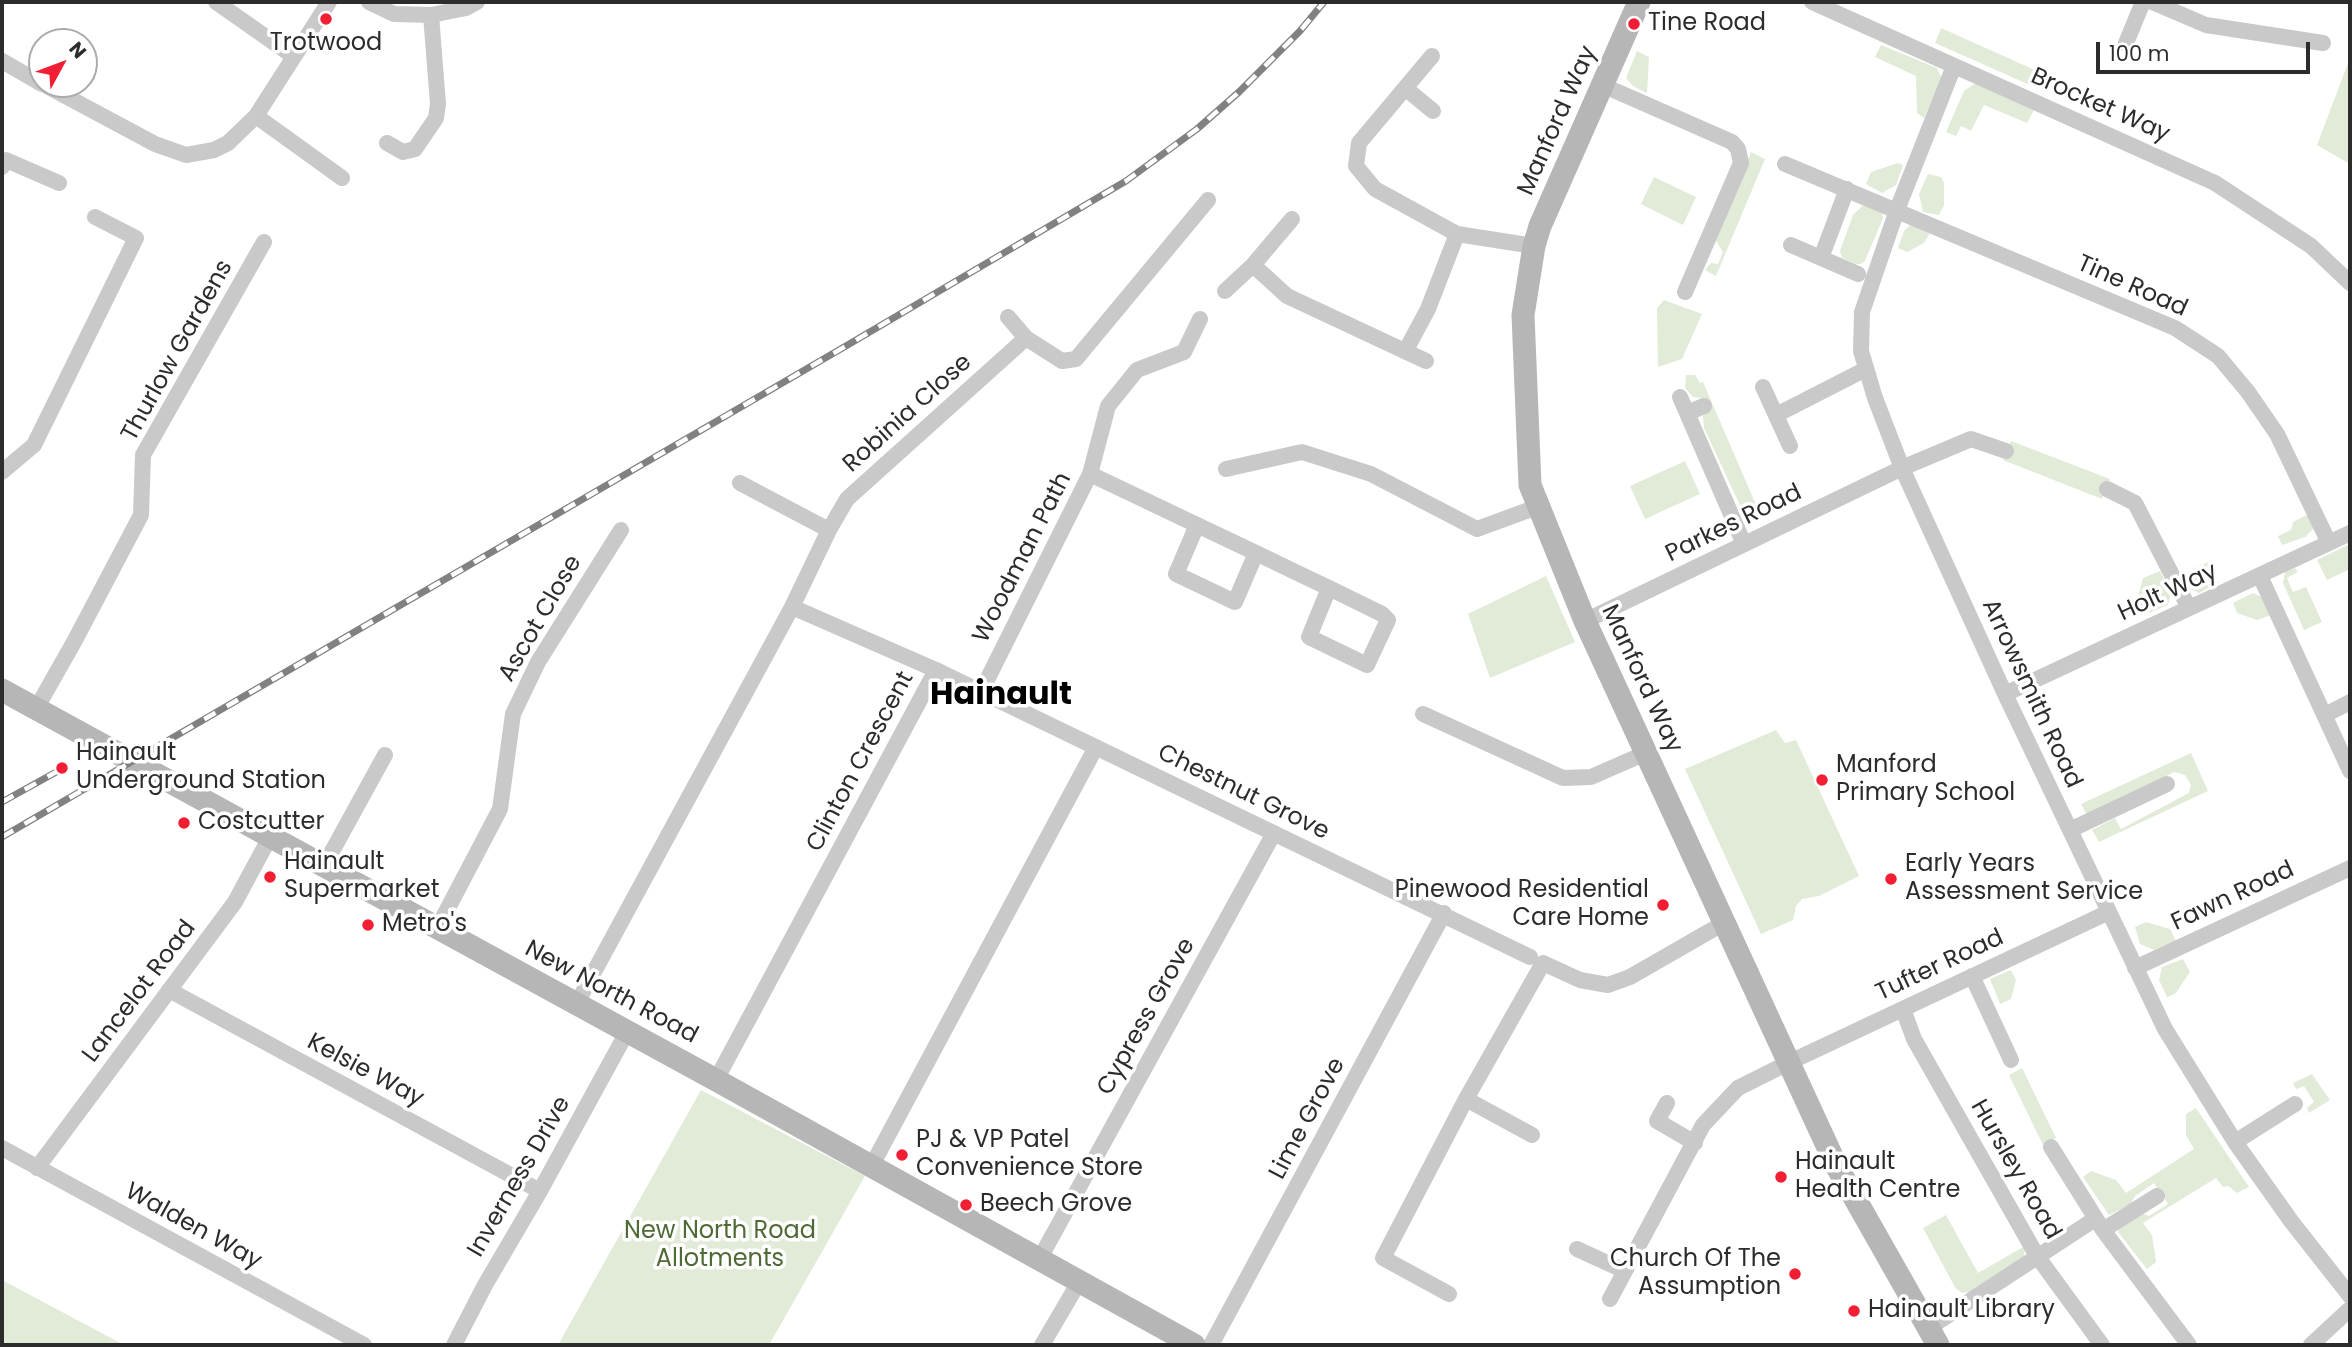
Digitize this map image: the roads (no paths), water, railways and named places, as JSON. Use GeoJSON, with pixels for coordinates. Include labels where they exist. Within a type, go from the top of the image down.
{"type":"FeatureCollection","features":[{"type":"Feature","properties":{"kind":"street"},"geometry":{"type":"LineString","coordinates":[[216,2],[293,56]]}},
{"type":"Feature","properties":{"kind":"street"},"geometry":{"type":"LineString","coordinates":[[68,98],[155,144],[186,155],[214,150],[228,143],[256,116],[329,2]]}},
{"type":"Feature","properties":{"kind":"street"},"geometry":{"type":"LineString","coordinates":[[369,2],[394,14],[431,15],[466,8],[477,2]]}},
{"type":"Feature","properties":{"kind":"street","name":"Manford Way"},"geometry":{"type":"LineString","coordinates":[[1639,2],[1540,226],[1534,246],[1523,315],[1530,485],[1585,621],[1836,1165],[1932,1337]]}},
{"type":"Feature","properties":{"kind":"street","name":"Brocket Way"},"geometry":{"type":"LineString","coordinates":[[1812,2],[2215,183],[2311,246],[2350,283]]}},
{"type":"Feature","properties":{"kind":"street"},"geometry":{"type":"LineString","coordinates":[[2126,43],[2143,2]]}},
{"type":"Feature","properties":{"kind":"street"},"geometry":{"type":"LineString","coordinates":[[2152,2],[2206,25],[2323,43]]}},
{"type":"Feature","properties":{"kind":"street"},"geometry":{"type":"LineString","coordinates":[[387,143],[403,152],[415,149],[436,118],[438,104],[431,15]]}},
{"type":"Feature","properties":{"kind":"street"},"geometry":{"type":"LineString","coordinates":[[1432,56],[1359,143],[1356,166],[1375,190],[1457,234],[1534,246]]}},
{"type":"Feature","properties":{"kind":"street"},"geometry":{"type":"LineString","coordinates":[[2,61],[28,76]]}},
{"type":"Feature","properties":{"kind":"street","name":"Arrowsmith Road"},"geometry":{"type":"LineString","coordinates":[[1954,66],[1897,210],[1862,312],[1861,351],[1875,398],[1902,468],[2005,694],[2165,1029],[2235,1143],[2291,1221],[2350,1296]]}},
{"type":"Feature","properties":{"kind":"street"},"geometry":{"type":"LineString","coordinates":[[1602,85],[1732,142],[1738,149],[1741,163],[1685,292]]}},
{"type":"Feature","properties":{"kind":"street"},"geometry":{"type":"LineString","coordinates":[[1405,88],[1433,111]]}},
{"type":"Feature","properties":{"kind":"street"},"geometry":{"type":"LineString","coordinates":[[256,116],[342,178]]}},
{"type":"Feature","properties":{"kind":"street"},"geometry":{"type":"LineString","coordinates":[[2,167],[6,160],[59,183]]}},
{"type":"Feature","properties":{"kind":"street","name":"Tine Road"},"geometry":{"type":"LineString","coordinates":[[1785,163],[2175,328],[2218,356],[2248,392],[2277,434],[2329,543]]}},
{"type":"Feature","properties":{"kind":"street"},"geometry":{"type":"LineString","coordinates":[[1821,258],[1847,189]]}},
{"type":"Feature","properties":{"kind":"street"},"geometry":{"type":"LineString","coordinates":[[1008,317],[1026,338],[1062,361],[1076,359],[1208,200]]}},
{"type":"Feature","properties":{"kind":"street"},"geometry":{"type":"LineString","coordinates":[[2,472],[34,445],[136,238],[95,217]]}},
{"type":"Feature","properties":{"kind":"street"},"geometry":{"type":"LineString","coordinates":[[1225,291],[1253,265],[1292,219]]}},
{"type":"Feature","properties":{"kind":"street"},"geometry":{"type":"LineString","coordinates":[[1406,350],[1428,309],[1457,234]]}},
{"type":"Feature","properties":{"kind":"street","name":"Thurlow Gardens"},"geometry":{"type":"LineString","coordinates":[[36,709],[141,515],[143,455],[264,243]]}},
{"type":"Feature","properties":{"kind":"street"},"geometry":{"type":"LineString","coordinates":[[1791,245],[1858,274]]}},
{"type":"Feature","properties":{"kind":"street"},"geometry":{"type":"LineString","coordinates":[[1253,265],[1287,296],[1426,361]]}},
{"type":"Feature","properties":{"kind":"street"},"geometry":{"type":"LineString","coordinates":[[1090,474],[1108,406],[1137,370],[1184,352],[1200,320]]}},
{"type":"Feature","properties":{"kind":"street","name":"Robinia Close"},"geometry":{"type":"LineString","coordinates":[[792,607],[847,499],[1026,338]]}},
{"type":"Feature","properties":{"kind":"street"},"geometry":{"type":"LineString","coordinates":[[1776,415],[1866,369]]}},
{"type":"Feature","properties":{"kind":"street"},"geometry":{"type":"LineString","coordinates":[[1763,387],[1790,446]]}},
{"type":"Feature","properties":{"kind":"street"},"geometry":{"type":"LineString","coordinates":[[1680,397],[1744,544]]}},
{"type":"Feature","properties":{"kind":"street"},"geometry":{"type":"LineString","coordinates":[[1687,413],[1704,406]]}},
{"type":"Feature","properties":{"kind":"street","name":"Parkes Road"},"geometry":{"type":"LineString","coordinates":[[1585,621],[1902,468],[1970,439],[2006,451]]}},
{"type":"Feature","properties":{"kind":"street"},"geometry":{"type":"LineString","coordinates":[[1226,469],[1302,452],[1371,474],[1477,529],[1537,507]]}},
{"type":"Feature","properties":{"kind":"street","name":"Woodman Path"},"geometry":{"type":"LineString","coordinates":[[981,692],[1090,474],[1256,553],[1329,588],[1382,614],[1388,620],[1367,665],[1309,637],[1329,588]]}},
{"type":"Feature","properties":{"kind":"street"},"geometry":{"type":"LineString","coordinates":[[740,483],[829,530]]}},
{"type":"Feature","properties":{"kind":"street"},"geometry":{"type":"LineString","coordinates":[[2107,489],[2135,503],[2189,608]]}},
{"type":"Feature","properties":{"kind":"street"},"geometry":{"type":"LineString","coordinates":[[1197,525],[1176,574],[1235,603],[1256,553]]}},
{"type":"Feature","properties":{"kind":"street","name":"Ascot Close"},"geometry":{"type":"LineString","coordinates":[[437,929],[500,809],[513,714],[538,662],[621,530]]}},
{"type":"Feature","properties":{"kind":"street","name":"Holt Way"},"geometry":{"type":"LineString","coordinates":[[2005,694],[2350,533]]}},
{"type":"Feature","properties":{"kind":"street"},"geometry":{"type":"LineString","coordinates":[[2260,576],[2350,771]]}},
{"type":"Feature","properties":{"kind":"street"},"geometry":{"type":"LineString","coordinates":[[576,1004],[792,607]]}},
{"type":"Feature","properties":{"kind":"street","name":"Clinton Crescent"},"geometry":{"type":"LineString","coordinates":[[716,1080],[936,670],[792,607]]}},
{"type":"Feature","properties":{"kind":"street","name":"Chestnut Grove"},"geometry":{"type":"LineString","coordinates":[[936,670],[1444,913],[1530,957]]}},
{"type":"Feature","properties":{"kind":"street","name":"New North Road"},"geometry":{"type":"LineString","coordinates":[[2,690],[1194,1345]]}},
{"type":"Feature","properties":{"kind":"street"},"geometry":{"type":"LineString","coordinates":[[2325,715],[2350,702]]}},
{"type":"Feature","properties":{"kind":"street"},"geometry":{"type":"LineString","coordinates":[[1423,713],[1563,778],[1591,777],[1646,753]]}},
{"type":"Feature","properties":{"kind":"street"},"geometry":{"type":"LineString","coordinates":[[871,1167],[1096,747]]}},
{"type":"Feature","properties":{"kind":"street"},"geometry":{"type":"LineString","coordinates":[[324,866],[385,755]]}},
{"type":"Feature","properties":{"kind":"street"},"geometry":{"type":"LineString","coordinates":[[2070,830],[2167,784]]}},
{"type":"Feature","properties":{"kind":"street","name":"Cypress Grove"},"geometry":{"type":"LineString","coordinates":[[1039,1259],[1274,833]]}},
{"type":"Feature","properties":{"kind":"street","name":"Lancelot Road"},"geometry":{"type":"LineString","coordinates":[[37,1168],[235,902],[270,837]]}},
{"type":"Feature","properties":{"kind":"street","name":"Fawn Road"},"geometry":{"type":"LineString","coordinates":[[2135,968],[2350,868]]}},
{"type":"Feature","properties":{"kind":"street","name":"Tufter Road"},"geometry":{"type":"LineString","coordinates":[[1610,1299],[1703,1125],[1738,1088],[2109,912]]}},
{"type":"Feature","properties":{"kind":"street","name":"Lime Grove"},"geometry":{"type":"LineString","coordinates":[[1212,1345],[1444,913]]}},
{"type":"Feature","properties":{"kind":"street"},"geometry":{"type":"LineString","coordinates":[[1449,1294],[1383,1258],[1466,1099],[1544,963],[1580,979],[1608,985],[1630,977],[1724,923]]}},
{"type":"Feature","properties":{"kind":"street"},"geometry":{"type":"LineString","coordinates":[[1972,976],[2011,1060]]}},
{"type":"Feature","properties":{"kind":"street","name":"Kelsie Way"},"geometry":{"type":"LineString","coordinates":[[169,990],[540,1191]]}},
{"type":"Feature","properties":{"kind":"street","name":"Hursley Road"},"geometry":{"type":"LineString","coordinates":[[1903,1009],[1914,1039],[2037,1256],[2102,1345]]}},
{"type":"Feature","properties":{"kind":"street","name":"Inverness Drive"},"geometry":{"type":"LineString","coordinates":[[454,1345],[627,1032]]}},
{"type":"Feature","properties":{"kind":"street"},"geometry":{"type":"LineString","coordinates":[[1466,1099],[1532,1135]]}},
{"type":"Feature","properties":{"kind":"street"},"geometry":{"type":"LineString","coordinates":[[1667,1103],[1657,1121],[1695,1143]]}},
{"type":"Feature","properties":{"kind":"street"},"geometry":{"type":"LineString","coordinates":[[2235,1143],[2295,1104]]}},
{"type":"Feature","properties":{"kind":"street"},"geometry":{"type":"LineString","coordinates":[[2051,1147],[2099,1225],[2189,1345]]}},
{"type":"Feature","properties":{"kind":"street","name":"Walden Way"},"geometry":{"type":"LineString","coordinates":[[2,1148],[364,1345]]}},
{"type":"Feature","properties":{"kind":"street"},"geometry":{"type":"LineString","coordinates":[[1932,1337],[2037,1256],[2157,1196]]}},
{"type":"Feature","properties":{"kind":"street"},"geometry":{"type":"LineString","coordinates":[[1577,1249],[1625,1271]]}},
{"type":"Feature","properties":{"kind":"street"},"geometry":{"type":"LineString","coordinates":[[1042,1345],[1079,1282]]}},
{"type":"Feature","properties":{"kind":"street"},"geometry":{"type":"LineString","coordinates":[[2311,1345],[2350,1309]]}},
{"type":"Feature","properties":{"kind":"railway"},"geometry":{"type":"LineString","coordinates":[[2,837],[1126,181],[1197,129],[1239,92],[1300,31],[1324,2]]}},
{"type":"Feature","properties":{"kind":"railway"},"geometry":{"type":"LineString","coordinates":[[2,802],[58,771]]}},
{"type":"Feature","properties":{"kind":"place","name":"Trotwood"},"geometry":{"type":"Point","coordinates":[326,19]}},
{"type":"Feature","properties":{"kind":"place","name":"Tine Road"},"geometry":{"type":"Point","coordinates":[1634,24]}},
{"type":"Feature","properties":{"kind":"place","name":"Hainault Underground Station"},"geometry":{"type":"Point","coordinates":[62,768]}},
{"type":"Feature","properties":{"kind":"place","name":"Manford Primary School"},"geometry":{"type":"Point","coordinates":[1822,780]}},
{"type":"Feature","properties":{"kind":"place","name":"Costcutter"},"geometry":{"type":"Point","coordinates":[184,823]}},
{"type":"Feature","properties":{"kind":"place","name":"Hainault Supermarket"},"geometry":{"type":"Point","coordinates":[270,877]}},
{"type":"Feature","properties":{"kind":"place","name":"Early Years Assessment Service"},"geometry":{"type":"Point","coordinates":[1891,879]}},
{"type":"Feature","properties":{"kind":"place","name":"Pinewood Residential Care Home"},"geometry":{"type":"Point","coordinates":[1663,905]}},
{"type":"Feature","properties":{"kind":"place","name":"Metro's"},"geometry":{"type":"Point","coordinates":[368,925]}},
{"type":"Feature","properties":{"kind":"place","name":"PJ & VP Patel Convenience Store"},"geometry":{"type":"Point","coordinates":[902,1155]}},
{"type":"Feature","properties":{"kind":"place","name":"Hainault Health Centre"},"geometry":{"type":"Point","coordinates":[1781,1177]}},
{"type":"Feature","properties":{"kind":"place","name":"Beech Grove"},"geometry":{"type":"Point","coordinates":[966,1205]}},
{"type":"Feature","properties":{"kind":"place","name":"Church Of The Assumption"},"geometry":{"type":"Point","coordinates":[1795,1274]}},
{"type":"Feature","properties":{"kind":"place","name":"Hainault Library"},"geometry":{"type":"Point","coordinates":[1854,1311]}},
{"type":"Feature","properties":{"kind":"district","name":"Hainault"},"geometry":{"type":"Point","coordinates":[1001,696]}},
{"type":"Feature","properties":{"kind":"park label","name":"New North Road Allotments"},"geometry":{"type":"Point","coordinates":[720,1246]}}]}
